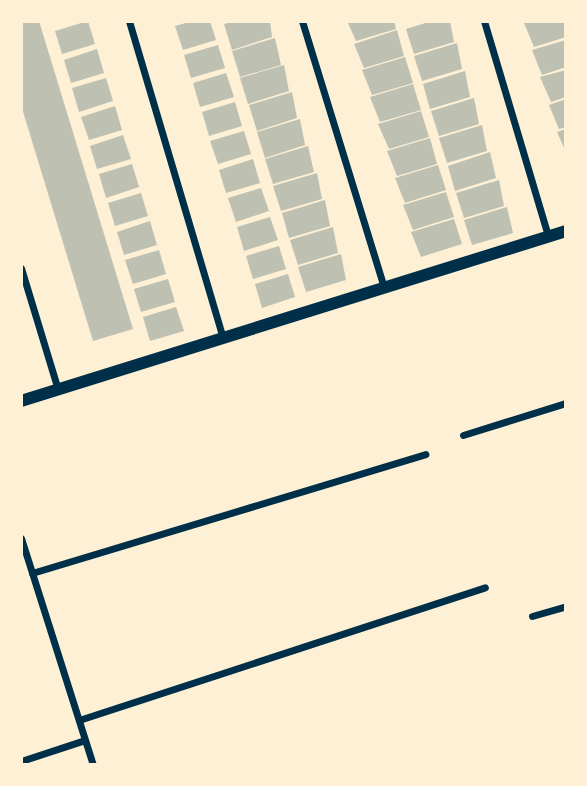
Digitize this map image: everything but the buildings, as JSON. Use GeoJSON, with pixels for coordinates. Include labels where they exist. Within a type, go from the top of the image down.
{"type":"FeatureCollection","features":[{"type":"Feature","properties":{"kind":"street"},"geometry":{"type":"LineString","coordinates":[[130,21],[223,338]]}},
{"type":"Feature","properties":{"kind":"street"},"geometry":{"type":"LineString","coordinates":[[302,21],[384,288]]}},
{"type":"Feature","properties":{"kind":"street"},"geometry":{"type":"LineString","coordinates":[[484,21],[548,236]]}},
{"type":"Feature","properties":{"kind":"street"},"geometry":{"type":"LineString","coordinates":[[21,401],[566,231]]}},
{"type":"Feature","properties":{"kind":"street"},"geometry":{"type":"LineString","coordinates":[[21,268],[58,390]]}},
{"type":"Feature","properties":{"kind":"street"},"geometry":{"type":"LineString","coordinates":[[463,435],[566,403]]}},
{"type":"Feature","properties":{"kind":"street"},"geometry":{"type":"LineString","coordinates":[[32,573],[425,454]]}},
{"type":"Feature","properties":{"kind":"street"},"geometry":{"type":"LineString","coordinates":[[21,538],[93,765]]}},
{"type":"Feature","properties":{"kind":"street"},"geometry":{"type":"LineString","coordinates":[[79,720],[485,587]]}},
{"type":"Feature","properties":{"kind":"street"},"geometry":{"type":"LineString","coordinates":[[532,617],[566,606]]}},
{"type":"Feature","properties":{"kind":"street"},"geometry":{"type":"LineString","coordinates":[[21,761],[85,740]]}}]}
